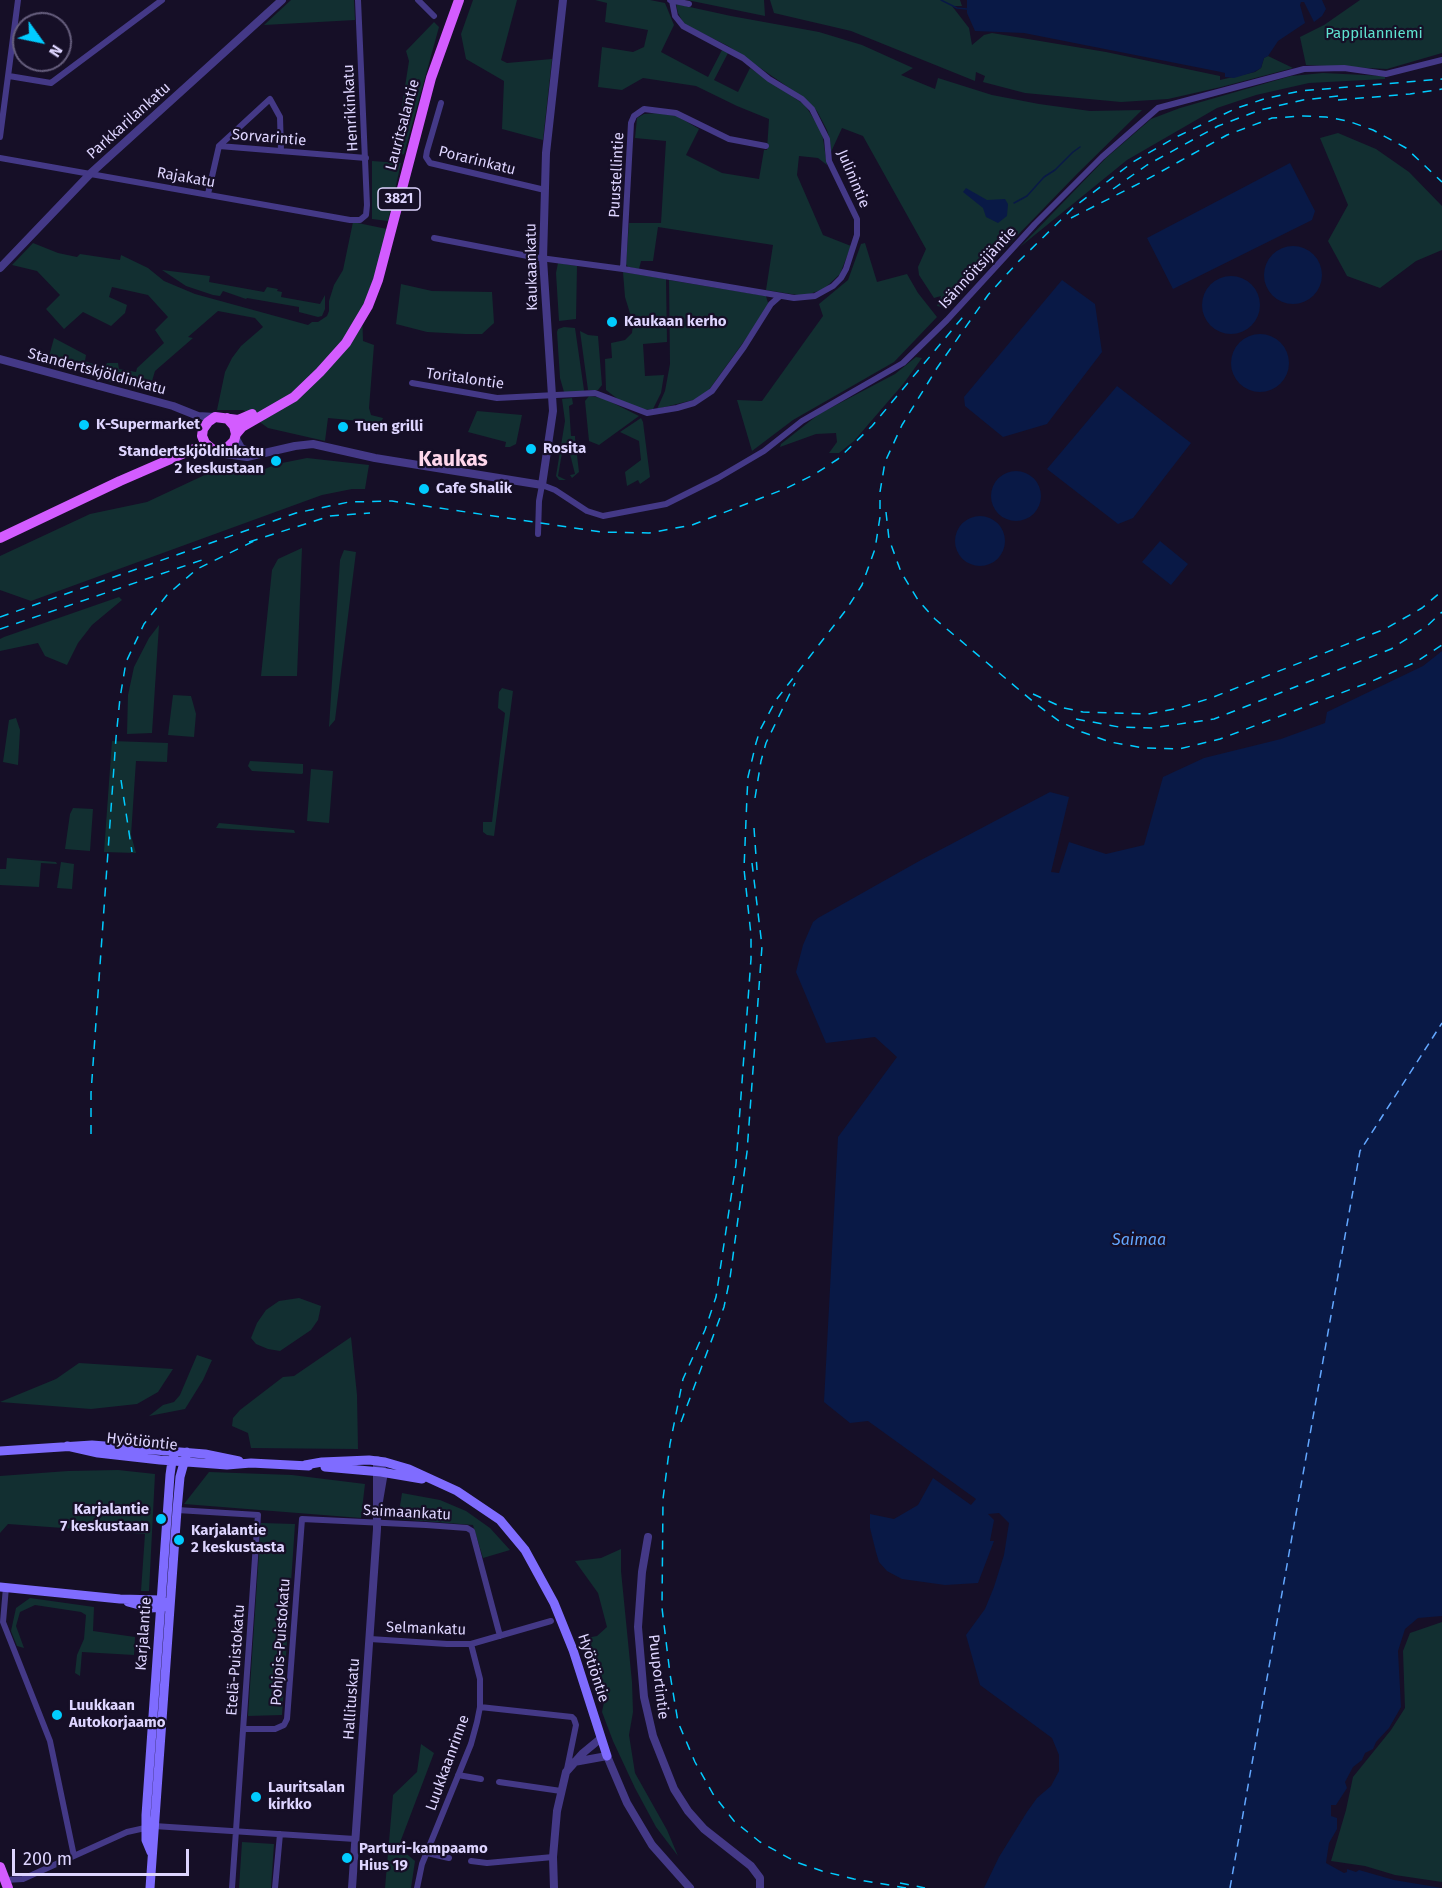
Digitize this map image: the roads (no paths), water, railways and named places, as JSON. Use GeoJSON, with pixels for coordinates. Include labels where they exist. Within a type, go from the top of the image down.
{"type":"FeatureCollection","features":[{"type":"Feature","properties":{"kind":"main road","name":"Lauritsalantie"},"geometry":{"type":"LineString","coordinates":[[236,435],[242,427],[283,405],[310,381],[346,344],[362,319],[374,293],[431,78],[459,0]]}},
{"type":"Feature","properties":{"kind":"main road","name":"Lauritsalantie"},"geometry":{"type":"LineString","coordinates":[[227,418],[243,418],[280,400],[310,381]]}},
{"type":"Feature","properties":{"kind":"main road"},"geometry":{"type":"LineString","coordinates":[[0,538],[196,448],[228,447],[236,435],[234,426],[227,418],[215,417],[207,422],[202,432],[188,445],[120,481]]}},
{"type":"Feature","properties":{"kind":"main road"},"geometry":{"type":"LineString","coordinates":[[202,432],[206,443],[214,449]]}},
{"type":"Feature","properties":{"kind":"main road","name":"Hyötiöntie"},"geometry":{"type":"LineString","coordinates":[[0,1451],[67,1446],[98,1453],[185,1457],[227,1465],[251,1463],[305,1465],[380,1472],[439,1482]]}},
{"type":"Feature","properties":{"kind":"main road","name":"Karjalantie"},"geometry":{"type":"LineString","coordinates":[[150,1888],[152,1855],[150,1827],[174,1456]]}},
{"type":"Feature","properties":{"kind":"main road","name":"Karjalantie"},"geometry":{"type":"LineString","coordinates":[[164,1605],[185,1457]]}},
{"type":"Feature","properties":{"kind":"main road","name":"Hyötiöntie"},"geometry":{"type":"LineString","coordinates":[[305,1465],[322,1462],[377,1460],[439,1482],[500,1520],[525,1550],[564,1626],[607,1756]]}},
{"type":"Feature","properties":{"kind":"main road"},"geometry":{"type":"LineString","coordinates":[[3,1587],[120,1599],[144,1606],[164,1605]]}},
{"type":"Feature","properties":{"kind":"main road"},"geometry":{"type":"LineString","coordinates":[[0,1867],[7,1884]]}},
{"type":"Feature","properties":{"kind":"street"},"geometry":{"type":"LineString","coordinates":[[0,137],[18,0]]}},
{"type":"Feature","properties":{"kind":"street"},"geometry":{"type":"LineString","coordinates":[[9,76],[51,83],[162,0]]}},
{"type":"Feature","properties":{"kind":"street","name":"Parkkarilankatu"},"geometry":{"type":"LineString","coordinates":[[0,268],[91,173],[282,0]]}},
{"type":"Feature","properties":{"kind":"street","name":"Henrikinkatu"},"geometry":{"type":"LineString","coordinates":[[358,0],[366,158],[366,215]]}},
{"type":"Feature","properties":{"kind":"street"},"geometry":{"type":"LineString","coordinates":[[418,0],[434,16]]}},
{"type":"Feature","properties":{"kind":"street","name":"Kaukaankatu"},"geometry":{"type":"LineString","coordinates":[[538,534],[539,501],[552,424],[543,259],[545,190],[550,113],[563,0]]}},
{"type":"Feature","properties":{"kind":"street"},"geometry":{"type":"LineString","coordinates":[[671,0],[689,4]]}},
{"type":"Feature","properties":{"kind":"street","name":"Julinintie"},"geometry":{"type":"LineString","coordinates":[[434,238],[543,259],[623,269],[794,298],[815,296],[833,286],[841,278],[858,235],[857,219],[829,161],[827,140],[812,110],[802,99],[769,79],[743,58],[683,26],[675,16],[671,0]]}},
{"type":"Feature","properties":{"kind":"street","name":"Isännöitsijäntie"},"geometry":{"type":"LineString","coordinates":[[542,485],[555,490],[579,507],[596,515],[627,513],[666,504],[718,478],[764,451],[802,421],[903,363],[1102,157],[1158,108],[1304,69],[1344,68],[1386,74],[1442,60]]}},
{"type":"Feature","properties":{"kind":"street"},"geometry":{"type":"LineString","coordinates":[[219,146],[270,99],[280,117],[281,151]]}},
{"type":"Feature","properties":{"kind":"street","name":"Porarinkatu"},"geometry":{"type":"LineString","coordinates":[[441,103],[427,151],[426,157],[430,163],[545,190]]}},
{"type":"Feature","properties":{"kind":"street","name":"Puustellintie"},"geometry":{"type":"LineString","coordinates":[[623,269],[631,123],[634,116],[644,109],[676,112],[729,139],[766,146]]}},
{"type":"Feature","properties":{"kind":"street","name":"Sorvarintie"},"geometry":{"type":"LineString","coordinates":[[208,194],[219,146],[366,158]]}},
{"type":"Feature","properties":{"kind":"street","name":"Rajakatu"},"geometry":{"type":"LineString","coordinates":[[0,158],[355,220],[360,220],[366,215]]}},
{"type":"Feature","properties":{"kind":"street"},"geometry":{"type":"LineString","coordinates":[[767,293],[771,304]]}},
{"type":"Feature","properties":{"kind":"street","name":"Toritalontie"},"geometry":{"type":"LineString","coordinates":[[412,383],[484,397],[595,393],[647,413],[694,403],[712,391],[771,304],[780,296]]}},
{"type":"Feature","properties":{"kind":"street","name":"Standertskjöldinkatu"},"geometry":{"type":"LineString","coordinates":[[0,359],[163,403],[187,413],[215,417]]}},
{"type":"Feature","properties":{"kind":"street","name":"Standertskjöldinkatu"},"geometry":{"type":"LineString","coordinates":[[187,413],[200,425],[202,432]]}},
{"type":"Feature","properties":{"kind":"street"},"geometry":{"type":"LineString","coordinates":[[236,435],[238,446],[244,451],[260,454]]}},
{"type":"Feature","properties":{"kind":"street"},"geometry":{"type":"LineString","coordinates":[[214,449],[241,457],[313,444],[375,458],[542,485]]}},
{"type":"Feature","properties":{"kind":"street","name":"Hallituskatu"},"geometry":{"type":"LineString","coordinates":[[352,1888],[380,1472],[377,1460]]}},
{"type":"Feature","properties":{"kind":"street","name":"Etelä-Puistokatu"},"geometry":{"type":"LineString","coordinates":[[177,1510],[258,1515],[232,1888]]}},
{"type":"Feature","properties":{"kind":"street","name":"Pohjois-Puistokatu"},"geometry":{"type":"LineString","coordinates":[[243,1729],[275,1729],[284,1725],[287,1719],[302,1519]]}},
{"type":"Feature","properties":{"kind":"street","name":"Saimaankatu"},"geometry":{"type":"LineString","coordinates":[[302,1519],[467,1528],[472,1531],[500,1636]]}},
{"type":"Feature","properties":{"kind":"street","name":"Puuportintie"},"geometry":{"type":"LineString","coordinates":[[648,1537],[642,1572],[638,1627],[644,1697],[653,1736],[674,1789],[688,1811],[704,1829],[751,1866],[760,1878],[760,1888]]}},
{"type":"Feature","properties":{"kind":"street"},"geometry":{"type":"LineString","coordinates":[[3,1587],[3,1622],[50,1741],[74,1856]]}},
{"type":"Feature","properties":{"kind":"street","name":"Selmankatu"},"geometry":{"type":"LineString","coordinates":[[370,1639],[471,1644],[551,1621]]}},
{"type":"Feature","properties":{"kind":"street","name":"Luukkaanrinne"},"geometry":{"type":"LineString","coordinates":[[417,1888],[422,1864],[471,1744],[480,1707],[480,1679],[471,1644]]}},
{"type":"Feature","properties":{"kind":"street"},"geometry":{"type":"LineString","coordinates":[[480,1707],[574,1719],[575,1733],[561,1791],[553,1857],[554,1888]]}},
{"type":"Feature","properties":{"kind":"street"},"geometry":{"type":"LineString","coordinates":[[566,1772],[600,1739]]}},
{"type":"Feature","properties":{"kind":"street"},"geometry":{"type":"LineString","coordinates":[[574,1762],[607,1756]]}},
{"type":"Feature","properties":{"kind":"street","name":"Hyötiöntie"},"geometry":{"type":"LineString","coordinates":[[607,1756],[627,1803],[652,1845],[690,1888]]}},
{"type":"Feature","properties":{"kind":"street"},"geometry":{"type":"LineString","coordinates":[[458,1775],[481,1779]]}},
{"type":"Feature","properties":{"kind":"street"},"geometry":{"type":"LineString","coordinates":[[499,1782],[561,1791]]}},
{"type":"Feature","properties":{"kind":"street"},"geometry":{"type":"LineString","coordinates":[[7,1884],[127,1832],[150,1827],[355,1839]]}},
{"type":"Feature","properties":{"kind":"street"},"geometry":{"type":"LineString","coordinates":[[275,1888],[280,1834]]}},
{"type":"Feature","properties":{"kind":"street"},"geometry":{"type":"LineString","coordinates":[[427,1853],[449,1858]]}},
{"type":"Feature","properties":{"kind":"street"},"geometry":{"type":"LineString","coordinates":[[471,1861],[487,1863],[553,1857]]}},
{"type":"Feature","properties":{"kind":"water"},"geometry":{"type":"Polygon","coordinates":[[[967,0],[1322,0],[1326,9],[1322,16],[1314,22],[1304,2],[1301,2],[1305,23],[1278,41],[1268,56],[1264,58],[1261,68],[1234,78],[1225,77],[1225,73],[1221,72],[1024,33],[975,31],[967,13],[967,0]]]}},
{"type":"Feature","properties":{"kind":"water"},"geometry":{"type":"Polygon","coordinates":[[[1290,163],[1315,211],[1312,220],[1173,289],[1147,238],[1290,163]]]}},
{"type":"Feature","properties":{"kind":"water"},"geometry":{"type":"Polygon","coordinates":[[[966,188],[987,200],[1005,199],[1008,204],[1007,216],[998,223],[986,217],[983,208],[963,192],[966,188]]]}},
{"type":"Feature","properties":{"kind":"water"},"geometry":{"type":"Polygon","coordinates":[[[1293,246],[1309,251],[1317,259],[1322,275],[1317,291],[1309,299],[1293,304],[1277,299],[1269,291],[1264,275],[1269,259],[1277,251],[1293,246]]]}},
{"type":"Feature","properties":{"kind":"water"},"geometry":{"type":"Polygon","coordinates":[[[1231,276],[1247,281],[1255,289],[1260,305],[1255,321],[1247,329],[1231,334],[1215,329],[1207,321],[1202,305],[1207,289],[1215,281],[1231,276]]]}},
{"type":"Feature","properties":{"kind":"water"},"geometry":{"type":"Polygon","coordinates":[[[1062,280],[1095,304],[1102,352],[1047,424],[1003,437],[965,406],[964,397],[1062,280]]]}},
{"type":"Feature","properties":{"kind":"water"},"geometry":{"type":"Polygon","coordinates":[[[1260,334],[1276,339],[1284,347],[1289,363],[1284,379],[1276,387],[1260,392],[1244,387],[1236,379],[1231,363],[1236,347],[1244,339],[1260,334]]]}},
{"type":"Feature","properties":{"kind":"water"},"geometry":{"type":"Polygon","coordinates":[[[1117,386],[1191,443],[1133,518],[1118,524],[1047,469],[1117,386]]]}},
{"type":"Feature","properties":{"kind":"water"},"geometry":{"type":"Polygon","coordinates":[[[1016,471],[1025,473],[1036,482],[1041,496],[1039,505],[1030,516],[1016,521],[1007,519],[996,510],[991,496],[993,487],[1002,476],[1016,471]]]}},
{"type":"Feature","properties":{"kind":"water"},"geometry":{"type":"Polygon","coordinates":[[[980,516],[994,520],[1001,527],[1005,541],[1001,555],[994,562],[980,566],[966,562],[959,555],[955,541],[959,527],[966,520],[980,516]]]}},
{"type":"Feature","properties":{"kind":"water"},"geometry":{"type":"Polygon","coordinates":[[[1160,541],[1188,564],[1171,585],[1142,562],[1160,541]]]}},
{"type":"Feature","properties":{"kind":"water","name":"Saimaa"},"geometry":{"type":"Polygon","coordinates":[[[1442,651],[1442,1616],[1418,1618],[1405,1629],[1398,1651],[1401,1707],[1373,1749],[1365,1753],[1362,1760],[1353,1767],[1345,1782],[1347,1788],[1336,1805],[1331,1805],[1331,1816],[1337,1818],[1337,1829],[1329,1843],[1326,1863],[1344,1873],[1347,1869],[1356,1872],[1359,1870],[1394,1880],[1442,1888],[984,1888],[999,1857],[1027,1812],[1037,1798],[1051,1786],[1059,1771],[1059,1755],[1052,1738],[980,1685],[966,1635],[985,1609],[994,1587],[1004,1555],[1009,1523],[999,1513],[988,1514],[994,1520],[990,1541],[994,1541],[978,1583],[945,1585],[902,1579],[887,1571],[879,1562],[876,1552],[870,1528],[870,1514],[894,1519],[918,1505],[933,1478],[971,1505],[976,1499],[868,1421],[850,1423],[824,1402],[838,1137],[897,1057],[875,1037],[826,1043],[796,972],[803,945],[813,922],[818,918],[921,860],[1050,792],[1069,797],[1051,872],[1059,873],[1069,842],[1106,854],[1144,845],[1163,777],[1204,758],[1281,739],[1325,723],[1327,712],[1423,666],[1442,651]]]}},
{"type":"Feature","properties":{"kind":"waterway"},"geometry":{"type":"LineString","coordinates":[[941,0],[957,8],[967,9]]}},
{"type":"Feature","properties":{"kind":"waterway"},"geometry":{"type":"LineString","coordinates":[[1014,203],[1027,196],[1044,177],[1080,147]]}},
{"type":"Feature","properties":{"kind":"railway"},"geometry":{"type":"LineString","coordinates":[[906,1888],[854,1879],[796,1862],[760,1842],[734,1821],[713,1794],[695,1762],[678,1722],[670,1674],[662,1608],[663,1499],[670,1444],[683,1379],[705,1330],[716,1297],[736,1164],[751,959],[751,935],[744,869],[747,796],[748,777],[756,743],[760,730],[776,700],[846,610],[862,585],[875,549],[885,462],[902,425],[937,368],[988,295],[1074,207],[1133,162],[1176,137],[1237,108],[1300,91],[1442,79]]}},
{"type":"Feature","properties":{"kind":"railway"},"geometry":{"type":"LineString","coordinates":[[1338,100],[1442,89]]}},
{"type":"Feature","properties":{"kind":"railway"},"geometry":{"type":"LineString","coordinates":[[1113,189],[1147,165],[1218,126],[1260,110],[1303,100],[1346,95]]}},
{"type":"Feature","properties":{"kind":"railway"},"geometry":{"type":"LineString","coordinates":[[1071,218],[1227,135],[1272,118],[1326,117],[1348,121],[1373,130],[1406,148],[1442,182]]}},
{"type":"Feature","properties":{"kind":"railway"},"geometry":{"type":"LineString","coordinates":[[0,617],[296,513],[349,502],[392,501],[601,532],[649,533],[692,525],[787,488],[838,459],[872,426],[967,312]]}},
{"type":"Feature","properties":{"kind":"railway"},"geometry":{"type":"LineString","coordinates":[[886,512],[889,539],[901,572],[918,600],[935,619],[1059,721],[1110,742],[1144,748],[1179,749],[1220,739],[1370,682],[1416,662],[1442,645]]}},
{"type":"Feature","properties":{"kind":"railway"},"geometry":{"type":"LineString","coordinates":[[249,542],[330,516],[370,513]]}},
{"type":"Feature","properties":{"kind":"railway"},"geometry":{"type":"LineString","coordinates":[[91,1134],[91,1093],[116,738],[126,662],[144,624],[167,595],[197,569],[256,540]]}},
{"type":"Feature","properties":{"kind":"railway"},"geometry":{"type":"LineString","coordinates":[[0,629],[202,560]]}},
{"type":"Feature","properties":{"kind":"railway"},"geometry":{"type":"LineString","coordinates":[[1033,694],[1064,708],[1083,712],[1148,714],[1179,708],[1211,698],[1385,629],[1422,608],[1442,591]]}},
{"type":"Feature","properties":{"kind":"railway"},"geometry":{"type":"LineString","coordinates":[[1076,719],[1119,727],[1152,728],[1214,719],[1391,649],[1427,626],[1442,612]]}},
{"type":"Feature","properties":{"kind":"railway"},"geometry":{"type":"LineString","coordinates":[[755,798],[766,743],[795,683]]}},
{"type":"Feature","properties":{"kind":"railway"},"geometry":{"type":"LineString","coordinates":[[121,780],[132,852]]}},
{"type":"Feature","properties":{"kind":"railway"},"geometry":{"type":"LineString","coordinates":[[754,828],[757,870]]}},
{"type":"Feature","properties":{"kind":"railway"},"geometry":{"type":"LineString","coordinates":[[681,1422],[724,1307],[747,1152],[762,946],[752,863]]}},
{"type":"Feature","properties":{"kind":"railway"},"geometry":{"type":"LineString","coordinates":[[900,1883],[925,1888]]}},
{"type":"Feature","properties":{"kind":"place","name":"Kaukaan kerho"},"geometry":{"type":"Point","coordinates":[612,322]}},
{"type":"Feature","properties":{"kind":"place","name":"K-Supermarket"},"geometry":{"type":"Point","coordinates":[84,425]}},
{"type":"Feature","properties":{"kind":"place","name":"Tuen grilli"},"geometry":{"type":"Point","coordinates":[343,427]}},
{"type":"Feature","properties":{"kind":"place","name":"Rosita"},"geometry":{"type":"Point","coordinates":[531,449]}},
{"type":"Feature","properties":{"kind":"place","name":"Standertskjöldinkatu 2 keskustaan"},"geometry":{"type":"Point","coordinates":[276,461]}},
{"type":"Feature","properties":{"kind":"place","name":"Cafe Shalik"},"geometry":{"type":"Point","coordinates":[424,489]}},
{"type":"Feature","properties":{"kind":"place","name":"Karjalantie 7 keskustaan"},"geometry":{"type":"Point","coordinates":[161,1519]}},
{"type":"Feature","properties":{"kind":"place","name":"Karjalantie 2 keskustasta"},"geometry":{"type":"Point","coordinates":[179,1540]}},
{"type":"Feature","properties":{"kind":"place","name":"Luukkaan Autokorjaamo"},"geometry":{"type":"Point","coordinates":[57,1715]}},
{"type":"Feature","properties":{"kind":"place","name":"Lauritsalan kirkko"},"geometry":{"type":"Point","coordinates":[256,1797]}},
{"type":"Feature","properties":{"kind":"place","name":"Parturi-kampaamo Hius 19"},"geometry":{"type":"Point","coordinates":[347,1858]}},
{"type":"Feature","properties":{"kind":"district","name":"Kaukas"},"geometry":{"type":"Point","coordinates":[453,460]}},
{"type":"Feature","properties":{"kind":"park label","name":"Pappilanniemi"},"geometry":{"type":"Point","coordinates":[1374,34]}}]}
